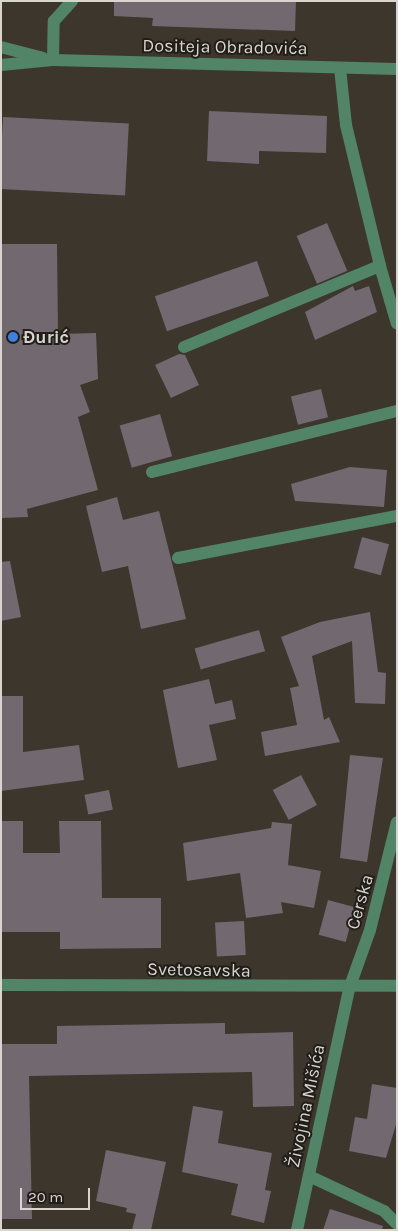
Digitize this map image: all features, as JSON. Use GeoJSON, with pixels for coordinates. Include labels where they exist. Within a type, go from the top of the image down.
{"type":"FeatureCollection","features":[{"type":"Feature","properties":{"kind":"street"},"geometry":{"type":"LineString","coordinates":[[53,60],[54,21],[72,1]]}},
{"type":"Feature","properties":{"kind":"street","name":"Dositeja Obradovića"},"geometry":{"type":"LineString","coordinates":[[1,47],[53,60]]}},
{"type":"Feature","properties":{"kind":"street","name":"Dositeja Obradovića"},"geometry":{"type":"LineString","coordinates":[[1,65],[53,60],[397,69]]}},
{"type":"Feature","properties":{"kind":"street"},"geometry":{"type":"LineString","coordinates":[[340,68],[346,125],[380,266],[397,324]]}},
{"type":"Feature","properties":{"kind":"street"},"geometry":{"type":"LineString","coordinates":[[184,347],[380,266]]}},
{"type":"Feature","properties":{"kind":"street"},"geometry":{"type":"LineString","coordinates":[[152,472],[397,410]]}},
{"type":"Feature","properties":{"kind":"street"},"geometry":{"type":"LineString","coordinates":[[178,558],[397,516]]}},
{"type":"Feature","properties":{"kind":"street","name":"Cerska"},"geometry":{"type":"LineString","coordinates":[[349,989],[370,930],[397,822]]}},
{"type":"Feature","properties":{"kind":"street","name":"Svetosavska"},"geometry":{"type":"LineString","coordinates":[[1,985],[349,989],[397,986]]}},
{"type":"Feature","properties":{"kind":"street","name":"Živojina Mišića"},"geometry":{"type":"LineString","coordinates":[[297,1230],[349,989]]}},
{"type":"Feature","properties":{"kind":"street"},"geometry":{"type":"LineString","coordinates":[[309,1176],[390,1212],[397,1224]]}},
{"type":"Feature","properties":{"kind":"building"},"geometry":{"type":"Polygon","coordinates":[[[114,1],[296,1],[295,31],[152,26],[153,18],[114,16],[114,1]]]}},
{"type":"Feature","properties":{"kind":"building"},"geometry":{"type":"Polygon","coordinates":[[[209,111],[327,116],[326,153],[259,151],[259,164],[207,161],[209,111]]]}},
{"type":"Feature","properties":{"kind":"building"},"geometry":{"type":"Polygon","coordinates":[[[3,117],[129,124],[125,195],[1,189],[3,117]]]}},
{"type":"Feature","properties":{"kind":"building"},"geometry":{"type":"Polygon","coordinates":[[[327,223],[347,271],[317,284],[297,236],[327,223]]]}},
{"type":"Feature","properties":{"kind":"building"},"geometry":{"type":"Polygon","coordinates":[[[1,244],[57,244],[58,334],[96,333],[98,379],[80,385],[90,412],[78,417],[98,490],[27,509],[28,517],[1,518],[1,244]]]}},
{"type":"Feature","properties":{"kind":"building"},"geometry":{"type":"Polygon","coordinates":[[[257,261],[269,296],[167,331],[155,296],[257,261]]]}},
{"type":"Feature","properties":{"kind":"building"},"geometry":{"type":"Polygon","coordinates":[[[353,286],[355,291],[369,286],[377,312],[315,340],[305,312],[353,286]]]}},
{"type":"Feature","properties":{"kind":"building"},"geometry":{"type":"Polygon","coordinates":[[[179,354],[185,355],[199,385],[171,398],[155,365],[179,354]]]}},
{"type":"Feature","properties":{"kind":"building"},"geometry":{"type":"Polygon","coordinates":[[[321,389],[328,417],[298,425],[291,396],[321,389]]]}},
{"type":"Feature","properties":{"kind":"building"},"geometry":{"type":"Polygon","coordinates":[[[160,414],[172,456],[132,468],[120,426],[160,414]]]}},
{"type":"Feature","properties":{"kind":"building"},"geometry":{"type":"Polygon","coordinates":[[[350,467],[387,470],[384,507],[295,501],[291,484],[350,467]]]}},
{"type":"Feature","properties":{"kind":"building"},"geometry":{"type":"Polygon","coordinates":[[[117,497],[123,520],[159,511],[186,619],[141,629],[128,566],[102,572],[86,506],[117,497]]]}},
{"type":"Feature","properties":{"kind":"building"},"geometry":{"type":"Polygon","coordinates":[[[362,537],[389,544],[381,575],[354,568],[362,537]]]}},
{"type":"Feature","properties":{"kind":"building"},"geometry":{"type":"Polygon","coordinates":[[[10,561],[21,617],[1,621],[1,562],[10,561]]]}},
{"type":"Feature","properties":{"kind":"building"},"geometry":{"type":"Polygon","coordinates":[[[370,612],[378,672],[386,673],[385,704],[355,703],[352,641],[312,656],[324,720],[329,717],[340,742],[265,756],[261,732],[297,725],[290,688],[299,686],[281,637],[320,622],[370,612]]]}},
{"type":"Feature","properties":{"kind":"building"},"geometry":{"type":"Polygon","coordinates":[[[259,630],[265,651],[201,670],[195,648],[259,630]]]}},
{"type":"Feature","properties":{"kind":"building"},"geometry":{"type":"Polygon","coordinates":[[[209,679],[215,704],[232,700],[236,719],[209,725],[217,760],[178,768],[163,690],[209,679]]]}},
{"type":"Feature","properties":{"kind":"building"},"geometry":{"type":"Polygon","coordinates":[[[1,696],[23,696],[23,752],[79,745],[84,780],[1,791],[1,696]]]}},
{"type":"Feature","properties":{"kind":"building"},"geometry":{"type":"Polygon","coordinates":[[[350,755],[383,758],[367,862],[340,858],[350,755]]]}},
{"type":"Feature","properties":{"kind":"building"},"geometry":{"type":"Polygon","coordinates":[[[301,775],[317,805],[289,820],[273,790],[301,775]]]}},
{"type":"Feature","properties":{"kind":"building"},"geometry":{"type":"Polygon","coordinates":[[[109,790],[113,810],[88,814],[84,795],[109,790]]]}},
{"type":"Feature","properties":{"kind":"building"},"geometry":{"type":"Polygon","coordinates":[[[1,821],[23,821],[23,853],[60,853],[59,821],[101,821],[102,898],[161,898],[161,948],[60,949],[60,932],[1,932],[1,821]]]}},
{"type":"Feature","properties":{"kind":"building"},"geometry":{"type":"Polygon","coordinates":[[[272,822],[292,824],[288,865],[321,871],[314,908],[281,902],[283,913],[246,918],[240,873],[187,881],[183,843],[271,828],[272,822]]]}},
{"type":"Feature","properties":{"kind":"building"},"geometry":{"type":"Polygon","coordinates":[[[328,900],[355,907],[346,942],[319,935],[328,900]]]}},
{"type":"Feature","properties":{"kind":"building"},"geometry":{"type":"Polygon","coordinates":[[[244,921],[246,955],[217,956],[215,923],[244,921]]]}},
{"type":"Feature","properties":{"kind":"building"},"geometry":{"type":"Polygon","coordinates":[[[225,1023],[225,1034],[293,1032],[294,1106],[253,1107],[252,1072],[29,1076],[32,1219],[1,1219],[1,1044],[57,1044],[57,1026],[225,1023]]]}},
{"type":"Feature","properties":{"kind":"building"},"geometry":{"type":"Polygon","coordinates":[[[372,1084],[397,1088],[397,1121],[386,1158],[349,1151],[355,1117],[367,1119],[372,1084]]]}},
{"type":"Feature","properties":{"kind":"building"},"geometry":{"type":"Polygon","coordinates":[[[193,1106],[223,1111],[218,1143],[272,1153],[265,1190],[271,1191],[264,1223],[231,1215],[238,1184],[182,1172],[193,1106]]]}},
{"type":"Feature","properties":{"kind":"building"},"geometry":{"type":"Polygon","coordinates":[[[106,1150],[166,1162],[151,1230],[132,1230],[136,1214],[126,1212],[127,1208],[96,1201],[106,1150]]]}},
{"type":"Feature","properties":{"kind":"building"},"geometry":{"type":"Polygon","coordinates":[[[330,1209],[383,1226],[382,1230],[323,1230],[330,1209]]]}},
{"type":"Feature","properties":{"kind":"place","name":"Đurić"},"geometry":{"type":"Point","coordinates":[13,337]}}]}
